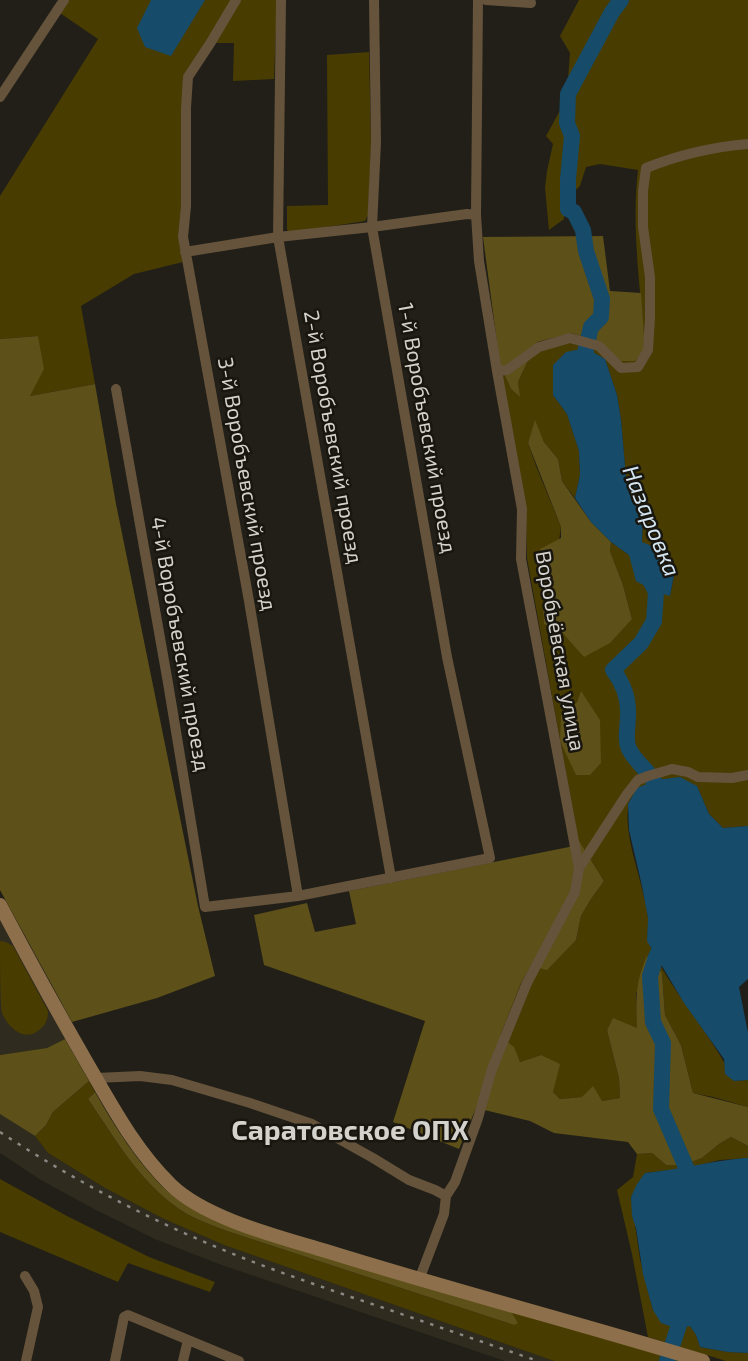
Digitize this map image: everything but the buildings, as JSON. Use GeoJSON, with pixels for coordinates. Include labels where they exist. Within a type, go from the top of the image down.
{"type":"FeatureCollection","features":[{"type":"Feature","properties":{"kind":"street"},"geometry":{"type":"LineString","coordinates":[[0,97],[64,0]]}},
{"type":"Feature","properties":{"kind":"street","name":"3-й Воробъевский проезд"},"geometry":{"type":"LineString","coordinates":[[236,0],[188,77],[183,237],[249,601],[298,896]]}},
{"type":"Feature","properties":{"kind":"street","name":"2-й Воробъевский проезд"},"geometry":{"type":"LineString","coordinates":[[281,0],[278,237],[391,878]]}},
{"type":"Feature","properties":{"kind":"street","name":"1-й Воробъевский проезд"},"geometry":{"type":"LineString","coordinates":[[374,0],[376,142],[372,228],[447,657],[489,858],[391,878]]}},
{"type":"Feature","properties":{"kind":"street","name":"Воробьёвская улица"},"geometry":{"type":"LineString","coordinates":[[419,1280],[444,1214],[446,1196],[478,1118],[492,1069],[527,983],[575,892],[579,868],[521,559],[523,509],[479,261],[476,215],[478,0]]}},
{"type":"Feature","properties":{"kind":"street"},"geometry":{"type":"LineString","coordinates":[[486,0],[530,0]]}},
{"type":"Feature","properties":{"kind":"street"},"geometry":{"type":"LineString","coordinates":[[497,371],[507,370],[540,347],[570,338],[599,346],[621,368],[638,367],[648,351],[650,318],[650,277],[643,227],[646,168],[674,157],[715,147],[748,144]]}},
{"type":"Feature","properties":{"kind":"street"},"geometry":{"type":"LineString","coordinates":[[185,252],[278,237],[476,215]]}},
{"type":"Feature","properties":{"kind":"street","name":"4-й Воробъевский проезд"},"geometry":{"type":"LineString","coordinates":[[116,389],[205,906],[298,896]]}},
{"type":"Feature","properties":{"kind":"street"},"geometry":{"type":"LineString","coordinates":[[579,868],[638,780],[672,769],[698,776],[732,778],[748,775]]}},
{"type":"Feature","properties":{"kind":"street"},"geometry":{"type":"LineString","coordinates":[[298,896],[391,878]]}},
{"type":"Feature","properties":{"kind":"street"},"geometry":{"type":"LineString","coordinates":[[0,905],[135,1144],[173,1187],[194,1202],[232,1220],[419,1280],[703,1361]]}},
{"type":"Feature","properties":{"kind":"street"},"geometry":{"type":"LineString","coordinates":[[96,1078],[140,1076],[172,1080],[312,1124],[409,1181],[446,1196]]}},
{"type":"Feature","properties":{"kind":"street"},"geometry":{"type":"LineString","coordinates":[[25,1276],[34,1291],[38,1307],[26,1361]]}},
{"type":"Feature","properties":{"kind":"street"},"geometry":{"type":"LineString","coordinates":[[115,1361],[124,1317],[128,1315],[239,1361]]}},
{"type":"Feature","properties":{"kind":"street"},"geometry":{"type":"LineString","coordinates":[[183,1361],[188,1340]]}},
{"type":"Feature","properties":{"kind":"shaded area"},"geometry":{"type":"Polygon","coordinates":[[[64,0],[277,0],[274,79],[233,81],[234,43],[211,43],[188,77],[187,261],[134,274],[81,306],[95,384],[30,396],[38,336],[0,339],[0,196],[98,39],[57,11],[64,0]]]}},
{"type":"Feature","properties":{"kind":"shaded area"},"geometry":{"type":"Polygon","coordinates":[[[579,0],[748,0],[748,826],[723,828],[709,814],[697,786],[638,788],[629,804],[628,820],[646,905],[649,944],[734,1081],[748,1080],[748,1107],[693,1093],[681,1045],[665,1015],[662,973],[636,993],[637,1029],[613,1019],[607,1030],[619,1078],[620,1098],[602,1101],[582,1097],[560,1099],[553,1092],[541,1055],[520,1062],[500,1036],[521,983],[532,966],[576,940],[581,916],[604,881],[578,839],[527,558],[526,509],[500,365],[511,389],[519,396],[518,382],[537,343],[572,333],[601,343],[645,349],[636,237],[638,170],[600,164],[586,167],[580,186],[564,201],[564,219],[549,230],[545,188],[553,144],[546,136],[563,105],[570,53],[560,36],[579,0]],[[605,359],[553,395],[567,414],[579,451],[580,475],[575,498],[562,481],[558,459],[544,442],[535,422],[528,443],[561,527],[552,587],[543,606],[632,619],[610,551],[611,542],[629,555],[670,596],[674,576],[642,542],[644,488],[626,478],[617,395],[605,359]],[[581,692],[577,702],[561,715],[576,775],[581,692]]]}},
{"type":"Feature","properties":{"kind":"shaded area"},"geometry":{"type":"Polygon","coordinates":[[[369,52],[371,147],[368,215],[365,221],[289,233],[287,206],[328,205],[327,55],[369,52]]]}},
{"type":"Feature","properties":{"kind":"shaded area"},"geometry":{"type":"Polygon","coordinates":[[[603,236],[610,291],[641,293],[645,349],[635,361],[621,361],[601,343],[572,333],[537,342],[518,382],[520,397],[511,389],[500,365],[483,237],[603,236]]]}},
{"type":"Feature","properties":{"kind":"shaded area"},"geometry":{"type":"Polygon","coordinates":[[[38,336],[44,369],[30,396],[95,384],[116,504],[198,906],[215,976],[157,998],[72,1022],[0,890],[0,339],[38,336]]]}},
{"type":"Feature","properties":{"kind":"shaded area"},"geometry":{"type":"Polygon","coordinates":[[[535,420],[544,442],[558,459],[562,481],[591,522],[611,542],[610,551],[632,619],[610,643],[584,657],[559,629],[544,624],[543,606],[552,587],[540,549],[561,538],[561,527],[528,443],[535,420]]]}},
{"type":"Feature","properties":{"kind":"shaded area"},"geometry":{"type":"Polygon","coordinates":[[[581,691],[600,720],[601,763],[590,775],[576,775],[560,741],[561,715],[577,702],[581,691]]]}},
{"type":"Feature","properties":{"kind":"shaded area"},"geometry":{"type":"Polygon","coordinates":[[[578,839],[604,881],[581,916],[576,940],[547,970],[531,966],[521,983],[500,1036],[514,1047],[520,1062],[541,1055],[560,1064],[553,1092],[560,1099],[582,1097],[593,1086],[602,1101],[620,1098],[619,1078],[607,1030],[613,1018],[637,1028],[637,991],[647,956],[662,973],[665,1015],[681,1045],[693,1093],[748,1107],[748,1146],[731,1137],[702,1158],[681,1165],[666,1165],[652,1153],[637,1154],[628,1142],[554,1133],[530,1121],[476,1108],[459,1149],[393,1122],[425,1021],[264,965],[254,915],[307,903],[315,932],[356,924],[349,891],[569,847],[578,839]]]}},
{"type":"Feature","properties":{"kind":"shaded area"},"geometry":{"type":"Polygon","coordinates":[[[0,920],[65,1039],[47,1048],[0,1055],[0,920]]]}},
{"type":"Feature","properties":{"kind":"shaded area"},"geometry":{"type":"Polygon","coordinates":[[[0,941],[13,946],[48,1011],[45,1024],[33,1034],[17,1032],[2,1013],[0,941]]]}},
{"type":"Feature","properties":{"kind":"shaded area"},"geometry":{"type":"Polygon","coordinates":[[[65,1039],[89,1081],[53,1112],[46,1125],[35,1136],[0,1114],[0,1055],[47,1048],[65,1039]]]}},
{"type":"Feature","properties":{"kind":"shaded area"},"geometry":{"type":"Polygon","coordinates":[[[89,1081],[95,1092],[88,1099],[120,1147],[157,1191],[197,1219],[514,1325],[510,1310],[686,1361],[554,1361],[224,1245],[164,1219],[105,1188],[48,1153],[35,1136],[46,1125],[53,1112],[89,1081]]]}},
{"type":"Feature","properties":{"kind":"shaded area"},"geometry":{"type":"Polygon","coordinates":[[[95,1092],[146,1169],[167,1191],[191,1207],[510,1310],[518,1323],[514,1325],[227,1231],[187,1214],[157,1191],[120,1147],[88,1099],[95,1092]]]}},
{"type":"Feature","properties":{"kind":"shaded area"},"geometry":{"type":"Polygon","coordinates":[[[0,1114],[35,1136],[48,1153],[105,1188],[164,1219],[224,1245],[554,1361],[505,1361],[219,1264],[155,1239],[41,1180],[0,1153],[0,1114]]]}},
{"type":"Feature","properties":{"kind":"shaded area"},"geometry":{"type":"Polygon","coordinates":[[[731,1137],[748,1146],[748,1158],[645,1173],[631,1197],[640,1259],[653,1310],[690,1326],[700,1347],[748,1353],[748,1361],[726,1361],[648,1337],[617,1190],[633,1177],[637,1154],[652,1153],[666,1165],[702,1158],[731,1137]]]}},
{"type":"Feature","properties":{"kind":"shaded area"},"geometry":{"type":"Polygon","coordinates":[[[0,1179],[149,1257],[215,1282],[210,1292],[128,1263],[118,1282],[0,1232],[0,1179]]]}},
{"type":"Feature","properties":{"kind":"water"},"geometry":{"type":"Polygon","coordinates":[[[151,0],[205,0],[171,56],[145,47],[137,28],[151,0]]]}},
{"type":"Feature","properties":{"kind":"water"},"geometry":{"type":"Polygon","coordinates":[[[586,348],[605,359],[617,395],[626,477],[644,488],[642,542],[664,551],[674,575],[670,596],[636,581],[629,555],[591,522],[575,498],[580,475],[579,451],[567,414],[553,395],[553,365],[566,352],[586,348]]]}},
{"type":"Feature","properties":{"kind":"water"},"geometry":{"type":"Polygon","coordinates":[[[680,777],[697,786],[709,814],[723,828],[748,826],[748,979],[739,987],[748,1033],[748,1080],[734,1081],[725,1074],[724,1059],[684,1003],[647,941],[648,918],[629,830],[628,804],[637,788],[656,780],[680,777]]]}},
{"type":"Feature","properties":{"kind":"water"},"geometry":{"type":"Polygon","coordinates":[[[748,1158],[748,1353],[728,1352],[700,1347],[690,1326],[678,1329],[661,1323],[653,1310],[643,1274],[631,1197],[645,1173],[748,1158]]]}},
{"type":"Feature","properties":{"kind":"waterway","name":"Назаровка"},"geometry":{"type":"LineString","coordinates":[[586,359],[591,327],[601,317],[602,299],[586,251],[583,230],[574,212],[568,209],[572,136],[567,123],[568,94],[621,0]]}},
{"type":"Feature","properties":{"kind":"waterway","name":"Назаровка"},"geometry":{"type":"LineString","coordinates":[[647,574],[656,592],[654,621],[641,643],[613,670],[622,684],[627,700],[629,749],[658,790]]}},
{"type":"Feature","properties":{"kind":"waterway","name":"Назаровка"},"geometry":{"type":"LineString","coordinates":[[666,937],[650,976],[653,1022],[663,1043],[661,1109],[694,1186]]}},
{"type":"Feature","properties":{"kind":"waterway","name":"Назаровка"},"geometry":{"type":"LineString","coordinates":[[667,1361],[684,1310]]}},
{"type":"Feature","properties":{"kind":"railway"},"geometry":{"type":"LineString","coordinates":[[0,1132],[108,1196],[221,1249],[302,1280],[538,1361]]}},
{"type":"Feature","properties":{"kind":"district","name":"Саратовское ОПХ"},"geometry":{"type":"Point","coordinates":[350,1131]}}]}
